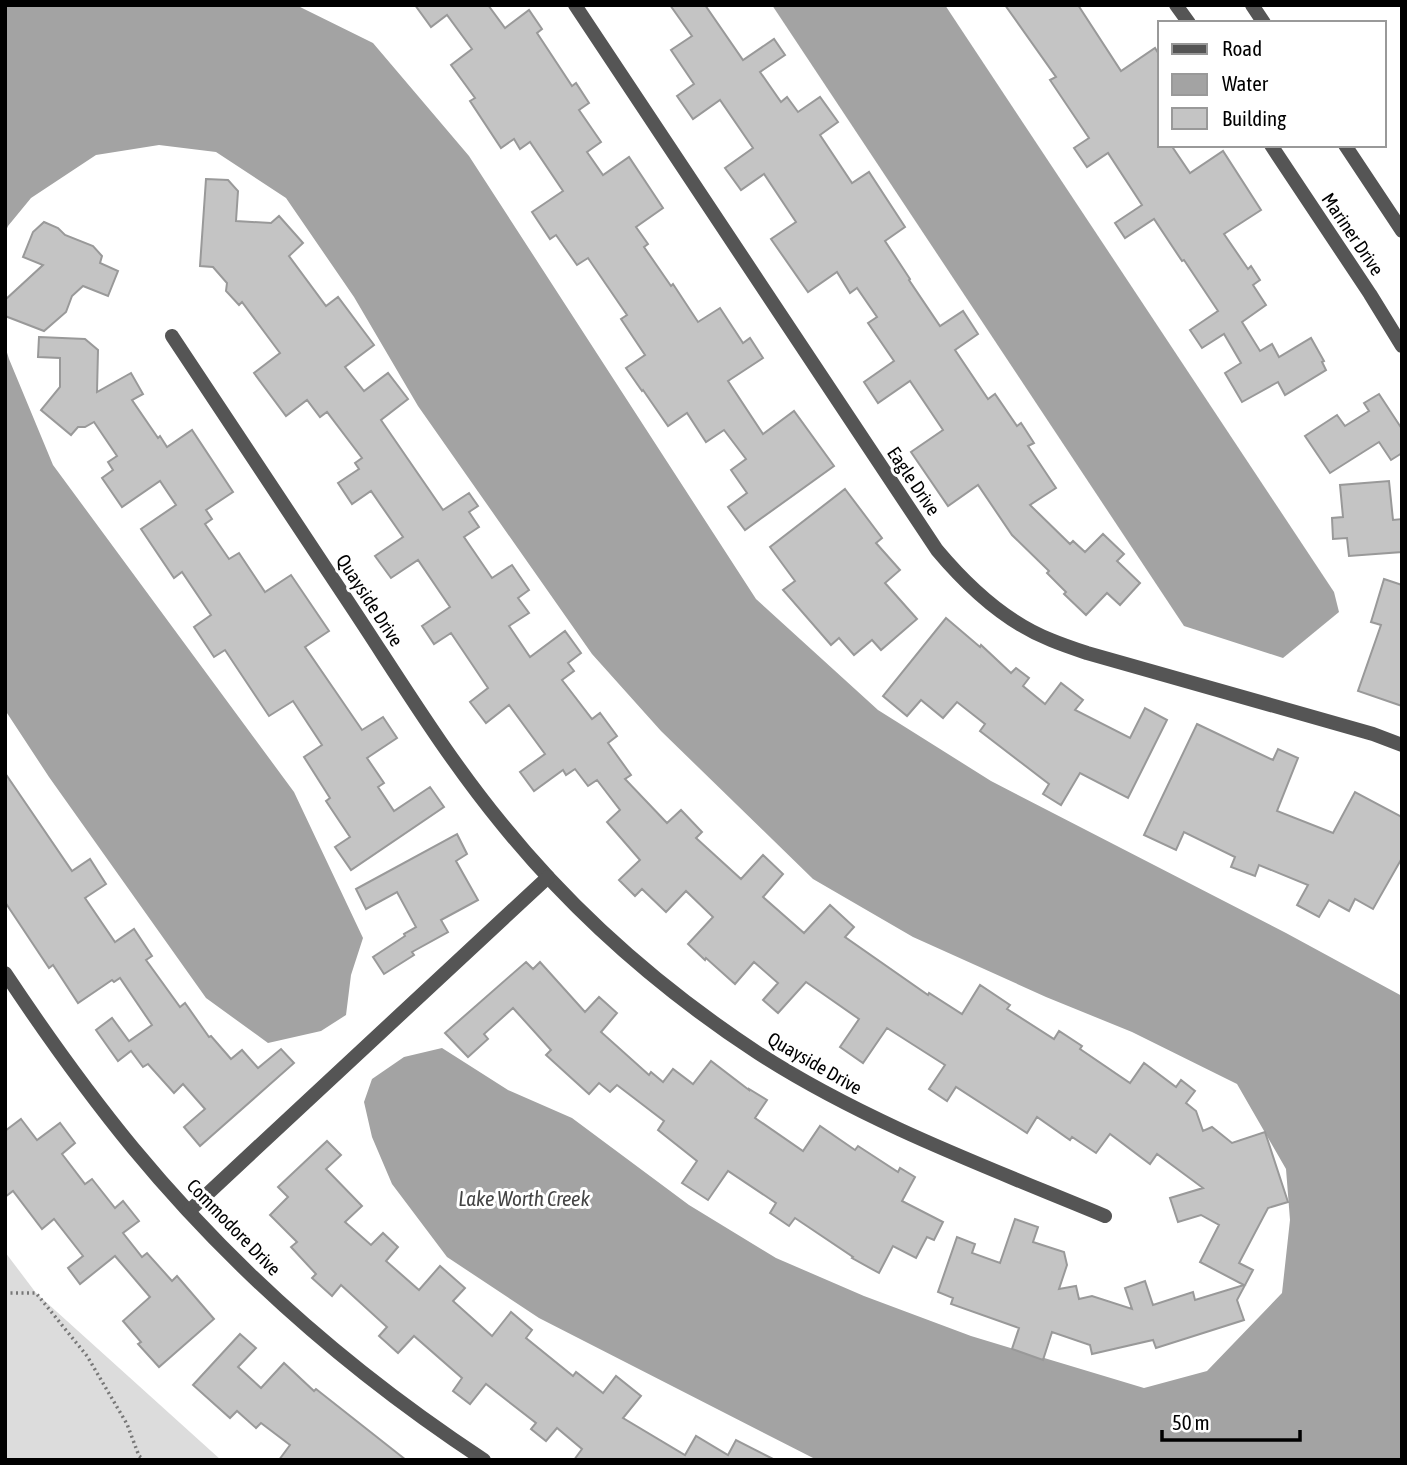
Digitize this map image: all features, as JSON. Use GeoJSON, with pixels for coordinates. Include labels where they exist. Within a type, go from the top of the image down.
{"type":"FeatureCollection","features":[{"type":"Feature","properties":{"kind":"street","name":"Eagle Drive"},"geometry":{"type":"LineString","coordinates":[[575,5],[937,550],[972,589],[992,606],[1026,627],[1087,653],[1373,734],[1402,745]]}},
{"type":"Feature","properties":{"kind":"street"},"geometry":{"type":"LineString","coordinates":[[1176,5],[1188,21]]}},
{"type":"Feature","properties":{"kind":"street"},"geometry":{"type":"LineString","coordinates":[[1252,5],[1263,21]]}},
{"type":"Feature","properties":{"kind":"street","name":"Mariner Drive"},"geometry":{"type":"LineString","coordinates":[[1272,147],[1402,346]]}},
{"type":"Feature","properties":{"kind":"street"},"geometry":{"type":"LineString","coordinates":[[1346,147],[1402,231]]}},
{"type":"Feature","properties":{"kind":"street","name":"Quayside Drive"},"geometry":{"type":"LineString","coordinates":[[172,336],[450,756],[502,825],[596,926],[648,972],[702,1014],[818,1088],[864,1113],[926,1141],[1105,1216]]}},
{"type":"Feature","properties":{"kind":"street"},"geometry":{"type":"LineString","coordinates":[[189,1211],[548,877]]}},
{"type":"Feature","properties":{"kind":"street","name":"Commodore Drive"},"geometry":{"type":"LineString","coordinates":[[5,973],[82,1084],[134,1149],[189,1211],[260,1283],[322,1339],[386,1391],[484,1460]]}},
{"type":"Feature","properties":{"kind":"path"},"geometry":{"type":"LineString","coordinates":[[5,1293],[36,1293],[87,1356],[127,1424],[139,1456],[144,1460]]}},
{"type":"Feature","properties":{"kind":"shaded area"},"geometry":{"type":"Polygon","coordinates":[[[5,1252],[36,1293],[221,1460],[5,1460],[5,1252]]]}},
{"type":"Feature","properties":{"kind":"water","name":"Lake Worth Creek"},"geometry":{"type":"Polygon","coordinates":[[[5,5],[296,5],[373,43],[469,156],[756,599],[878,710],[991,781],[1402,996],[1402,1460],[817,1460],[539,1318],[447,1257],[392,1184],[372,1137],[364,1102],[372,1079],[404,1057],[442,1048],[508,1090],[572,1118],[689,1205],[776,1258],[864,1296],[971,1336],[1144,1388],[1207,1371],[1282,1293],[1290,1220],[1286,1169],[1237,1084],[1132,1032],[1046,997],[913,937],[813,879],[661,731],[592,654],[418,406],[354,297],[286,198],[216,152],[159,145],[96,155],[31,198],[5,233],[5,5]]]}},
{"type":"Feature","properties":{"kind":"water"},"geometry":{"type":"Polygon","coordinates":[[[772,5],[945,5],[1334,592],[1339,612],[1283,658],[1184,626],[772,5]]]}},
{"type":"Feature","properties":{"kind":"water"},"geometry":{"type":"Polygon","coordinates":[[[5,346],[53,465],[294,792],[363,938],[351,975],[346,1015],[321,1031],[268,1043],[206,998],[49,777],[5,710],[5,346]]]}},
{"type":"Feature","properties":{"kind":"building"},"geometry":{"type":"Polygon","coordinates":[[[415,5],[488,5],[505,28],[529,10],[542,29],[537,33],[572,86],[576,83],[589,103],[579,110],[601,142],[587,152],[603,175],[629,157],[663,208],[636,227],[648,244],[644,247],[698,322],[720,308],[743,343],[750,338],[763,358],[728,381],[763,434],[794,411],[834,466],[745,530],[728,507],[747,493],[731,470],[746,459],[724,430],[706,442],[687,413],[668,426],[642,391],[626,368],[645,355],[621,319],[627,315],[588,258],[577,265],[556,235],[550,239],[532,212],[563,191],[530,142],[520,149],[514,139],[501,148],[470,101],[475,98],[451,65],[472,49],[447,15],[431,27],[415,5]]]}},
{"type":"Feature","properties":{"kind":"building"},"geometry":{"type":"Polygon","coordinates":[[[670,5],[705,5],[743,60],[774,39],[785,55],[760,72],[781,102],[787,97],[798,112],[820,97],[838,122],[820,135],[852,183],[869,172],[905,227],[885,241],[909,280],[940,326],[963,311],[978,334],[955,350],[988,399],[995,394],[1017,426],[1021,423],[1034,443],[1028,446],[1056,488],[1030,505],[1070,544],[1073,541],[1085,552],[1103,534],[1124,554],[1117,561],[1140,583],[1120,605],[1107,593],[1086,615],[1064,594],[1066,592],[1047,573],[1049,571],[1012,535],[978,485],[948,506],[911,452],[943,430],[910,381],[878,403],[864,382],[894,361],[868,323],[877,317],[857,288],[850,293],[837,272],[808,292],[771,239],[796,222],[764,174],[741,190],[725,168],[753,148],[720,100],[693,119],[677,96],[694,84],[671,50],[692,36],[670,5]]]}},
{"type":"Feature","properties":{"kind":"building"},"geometry":{"type":"Polygon","coordinates":[[[1005,5],[1078,5],[1121,71],[1155,48],[1158,53],[1158,147],[1172,147],[1190,173],[1223,151],[1261,210],[1224,234],[1248,269],[1251,266],[1260,280],[1253,285],[1266,305],[1242,322],[1260,351],[1272,344],[1279,357],[1311,338],[1326,370],[1285,395],[1278,382],[1242,402],[1225,373],[1241,363],[1224,334],[1202,348],[1190,330],[1218,311],[1154,219],[1125,238],[1115,223],[1142,205],[1108,153],[1087,167],[1074,148],[1089,138],[1050,80],[1056,77],[1005,5]]]}},
{"type":"Feature","properties":{"kind":"building"},"geometry":{"type":"Polygon","coordinates":[[[206,179],[228,180],[238,191],[236,221],[271,223],[279,216],[303,243],[289,256],[326,306],[338,297],[374,345],[345,367],[364,391],[388,373],[408,399],[381,420],[443,510],[469,493],[478,506],[469,512],[479,527],[464,537],[492,578],[512,565],[529,590],[518,598],[529,613],[509,626],[530,657],[565,631],[581,653],[568,663],[574,671],[562,680],[592,719],[600,713],[617,736],[608,743],[631,775],[625,779],[667,823],[681,810],[702,832],[696,838],[741,879],[763,855],[783,874],[763,897],[804,933],[830,905],[854,927],[845,937],[928,995],[929,993],[962,1014],[980,985],[1010,1005],[1007,1009],[1054,1039],[1059,1031],[1082,1046],[1080,1049],[1130,1083],[1144,1063],[1176,1087],[1181,1080],[1195,1091],[1186,1103],[1196,1111],[1203,1131],[1212,1127],[1232,1143],[1265,1132],[1288,1202],[1268,1208],[1239,1263],[1253,1270],[1237,1300],[1244,1320],[1156,1348],[1153,1340],[1092,1354],[1090,1345],[1052,1332],[1043,1360],[1012,1349],[1019,1328],[951,1304],[953,1298],[938,1292],[957,1237],[975,1244],[972,1253],[1000,1263],[1015,1219],[1038,1227],[1033,1242],[1064,1252],[1067,1265],[1059,1289],[1076,1286],[1079,1299],[1092,1296],[1132,1309],[1125,1288],[1145,1281],[1153,1305],[1193,1292],[1195,1300],[1244,1285],[1200,1262],[1219,1225],[1201,1215],[1178,1222],[1170,1198],[1203,1188],[1157,1154],[1150,1164],[1110,1134],[1096,1153],[1072,1137],[1070,1140],[1037,1117],[1027,1133],[956,1087],[947,1101],[929,1089],[945,1065],[887,1028],[863,1063],[840,1047],[859,1019],[806,982],[778,1013],[763,1000],[778,983],[754,962],[735,984],[688,944],[713,917],[686,891],[666,912],[642,889],[635,896],[619,880],[640,860],[607,822],[620,810],[597,780],[588,786],[575,769],[566,775],[563,770],[534,791],[520,772],[545,754],[509,705],[486,723],[470,702],[488,688],[451,633],[434,644],[422,626],[450,607],[418,560],[391,578],[375,556],[403,537],[371,491],[352,504],[338,483],[359,469],[355,463],[362,458],[327,412],[320,417],[307,400],[286,416],[254,373],[280,353],[242,302],[239,305],[226,291],[227,283],[213,267],[200,266],[206,179]]]}},
{"type":"Feature","properties":{"kind":"building"},"geometry":{"type":"Polygon","coordinates":[[[44,222],[58,228],[65,235],[93,246],[102,256],[100,263],[118,271],[108,296],[83,286],[72,296],[66,312],[44,331],[5,316],[5,300],[43,265],[23,257],[33,232],[44,222]]]}},
{"type":"Feature","properties":{"kind":"building"},"geometry":{"type":"Polygon","coordinates":[[[39,337],[85,339],[98,350],[97,392],[131,373],[143,394],[132,400],[167,447],[192,430],[233,492],[206,510],[212,519],[205,524],[229,559],[239,553],[265,592],[291,575],[329,631],[305,647],[362,730],[383,717],[397,738],[367,758],[384,783],[378,787],[394,811],[430,787],[444,807],[351,870],[335,847],[350,837],[326,801],[330,798],[304,757],[322,745],[293,701],[269,716],[225,650],[214,657],[194,627],[211,615],[182,572],[174,578],[141,529],[176,505],[160,481],[122,507],[102,478],[113,470],[108,462],[117,456],[94,422],[78,427],[71,435],[41,410],[60,387],[60,358],[38,357],[39,337]]]}},
{"type":"Feature","properties":{"kind":"building"},"geometry":{"type":"Polygon","coordinates":[[[1379,394],[1402,429],[1402,453],[1391,460],[1379,442],[1330,473],[1305,436],[1337,415],[1345,426],[1369,411],[1364,403],[1379,394]]]}},
{"type":"Feature","properties":{"kind":"building"},"geometry":{"type":"Polygon","coordinates":[[[1389,481],[1393,520],[1402,519],[1402,552],[1349,556],[1347,538],[1333,539],[1332,518],[1343,517],[1340,485],[1389,481]]]}},
{"type":"Feature","properties":{"kind":"building"},"geometry":{"type":"Polygon","coordinates":[[[845,489],[882,538],[876,543],[900,570],[885,583],[917,619],[881,650],[872,640],[854,655],[839,638],[831,645],[783,590],[795,581],[770,547],[845,489]]]}},
{"type":"Feature","properties":{"kind":"building"},"geometry":{"type":"Polygon","coordinates":[[[1384,579],[1402,585],[1402,706],[1358,691],[1381,625],[1371,622],[1384,579]]]}},
{"type":"Feature","properties":{"kind":"building"},"geometry":{"type":"Polygon","coordinates":[[[946,618],[1011,673],[1016,668],[1029,678],[1023,686],[1045,704],[1061,683],[1083,700],[1075,710],[1130,738],[1145,708],[1167,720],[1128,798],[1080,773],[1061,805],[1043,794],[1049,784],[980,731],[985,724],[957,702],[943,718],[921,700],[907,716],[883,696],[946,618]]]}},
{"type":"Feature","properties":{"kind":"building"},"geometry":{"type":"Polygon","coordinates":[[[1197,724],[1273,760],[1278,749],[1298,758],[1277,811],[1333,833],[1355,792],[1402,817],[1402,858],[1373,909],[1355,899],[1349,911],[1329,900],[1319,917],[1297,905],[1308,885],[1259,865],[1255,876],[1231,867],[1235,857],[1184,832],[1176,850],[1144,835],[1197,724]]]}},
{"type":"Feature","properties":{"kind":"building"},"geometry":{"type":"Polygon","coordinates":[[[5,773],[72,871],[90,859],[106,884],[85,898],[115,942],[134,929],[152,956],[146,960],[180,1007],[185,1003],[209,1037],[211,1036],[231,1059],[242,1050],[258,1068],[281,1049],[294,1063],[200,1146],[184,1127],[205,1109],[183,1084],[174,1093],[148,1064],[143,1067],[131,1051],[118,1061],[96,1030],[112,1018],[129,1041],[152,1025],[120,978],[114,982],[112,980],[78,1003],[53,965],[49,968],[5,902],[5,773]]]}},
{"type":"Feature","properties":{"kind":"building"},"geometry":{"type":"Polygon","coordinates":[[[457,834],[467,854],[456,861],[478,900],[441,920],[448,932],[412,952],[414,955],[384,974],[373,957],[416,927],[397,892],[366,909],[356,889],[457,834]]]}},
{"type":"Feature","properties":{"kind":"building"},"geometry":{"type":"Polygon","coordinates":[[[526,962],[533,969],[540,962],[585,1012],[599,997],[617,1013],[601,1032],[649,1075],[651,1072],[663,1082],[673,1069],[693,1084],[711,1061],[767,1100],[755,1118],[803,1151],[820,1126],[855,1150],[858,1146],[898,1172],[900,1168],[915,1177],[902,1201],[943,1222],[934,1240],[927,1237],[916,1258],[893,1246],[879,1273],[852,1258],[795,1218],[789,1226],[770,1213],[776,1203],[728,1171],[708,1200],[682,1183],[697,1161],[658,1130],[664,1121],[617,1085],[610,1092],[599,1083],[589,1094],[546,1055],[551,1050],[513,1008],[484,1034],[488,1039],[468,1057],[445,1033],[526,962]]]}},
{"type":"Feature","properties":{"kind":"building"},"geometry":{"type":"Polygon","coordinates":[[[21,1119],[37,1140],[60,1123],[75,1143],[62,1154],[85,1184],[92,1179],[115,1208],[123,1201],[139,1221],[123,1233],[142,1257],[147,1253],[172,1281],[177,1276],[214,1319],[159,1367],[138,1344],[141,1342],[123,1321],[150,1297],[115,1256],[80,1284],[68,1268],[83,1256],[54,1219],[42,1229],[13,1191],[5,1197],[5,1131],[21,1119]]]}},
{"type":"Feature","properties":{"kind":"building"},"geometry":{"type":"Polygon","coordinates":[[[327,1141],[341,1155],[326,1169],[362,1206],[345,1222],[371,1245],[383,1233],[398,1247],[386,1261],[419,1290],[440,1266],[465,1288],[453,1301],[492,1336],[511,1312],[532,1330],[526,1338],[573,1376],[576,1372],[603,1393],[616,1376],[641,1396],[623,1418],[685,1455],[696,1436],[728,1455],[736,1440],[775,1460],[574,1460],[582,1449],[557,1428],[546,1441],[531,1429],[536,1423],[486,1384],[470,1404],[453,1391],[462,1378],[414,1336],[398,1353],[379,1336],[387,1327],[341,1285],[332,1296],[312,1278],[316,1274],[291,1247],[297,1242],[270,1215],[288,1197],[278,1187],[327,1141]]]}},
{"type":"Feature","properties":{"kind":"building"},"geometry":{"type":"Polygon","coordinates":[[[240,1334],[256,1348],[238,1367],[261,1388],[284,1363],[314,1391],[316,1389],[406,1460],[279,1460],[290,1445],[261,1423],[256,1428],[237,1411],[230,1418],[193,1385],[240,1334]]]}}]}
